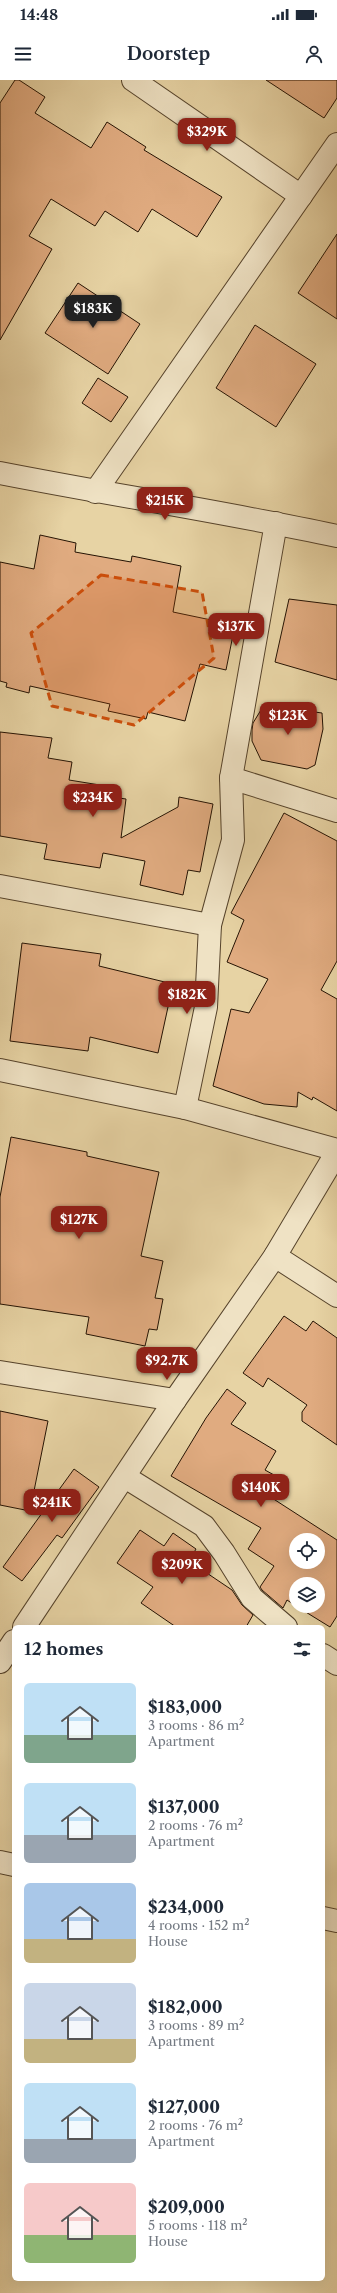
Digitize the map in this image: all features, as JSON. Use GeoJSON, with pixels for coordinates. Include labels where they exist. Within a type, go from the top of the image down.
{"type":"FeatureCollection","features":[{"type":"Feature","properties":{"kind":"street"},"geometry":{"type":"LineString","coordinates":[[133,80],[301,196]]}},
{"type":"Feature","properties":{"kind":"street"},"geometry":{"type":"LineString","coordinates":[[95,492],[337,144]]}},
{"type":"Feature","properties":{"kind":"street"},"geometry":{"type":"LineString","coordinates":[[0,473],[95,492],[276,523],[337,536]]}},
{"type":"Feature","properties":{"kind":"street"},"geometry":{"type":"LineString","coordinates":[[185,1108],[206,1007],[210,925],[233,840],[231,778],[276,523]]}},
{"type":"Feature","properties":{"kind":"street"},"geometry":{"type":"LineString","coordinates":[[231,778],[337,811]]}},
{"type":"Feature","properties":{"kind":"street"},"geometry":{"type":"LineString","coordinates":[[0,886],[210,925]]}},
{"type":"Feature","properties":{"kind":"street"},"geometry":{"type":"LineString","coordinates":[[0,1070],[185,1108],[337,1151],[274,1256],[175,1400],[25,1625]]}},
{"type":"Feature","properties":{"kind":"street"},"geometry":{"type":"LineString","coordinates":[[274,1256],[337,1296]]}},
{"type":"Feature","properties":{"kind":"street"},"geometry":{"type":"LineString","coordinates":[[0,1372],[175,1400]]}},
{"type":"Feature","properties":{"kind":"street"},"geometry":{"type":"LineString","coordinates":[[125,1477],[204,1526],[224,1553],[252,1598],[284,1625]]}},
{"type":"Feature","properties":{"kind":"street"},"geometry":{"type":"LineString","coordinates":[[0,1662],[12,1645]]}},
{"type":"Feature","properties":{"kind":"street"},"geometry":{"type":"LineString","coordinates":[[325,1656],[337,1664]]}},
{"type":"Feature","properties":{"kind":"street"},"geometry":{"type":"LineString","coordinates":[[0,1862],[12,1865]]}},
{"type":"Feature","properties":{"kind":"street"},"geometry":{"type":"LineString","coordinates":[[325,1918],[337,1921]]}},
{"type":"Feature","properties":{"kind":"highlighted area"},"geometry":{"type":"Polygon","coordinates":[[[101,575],[202,592],[214,658],[134,725],[52,706],[31,633],[101,575]]]}},
{"type":"Feature","properties":{"kind":"building"},"geometry":{"type":"Polygon","coordinates":[[[15,80],[19,80],[45,97],[35,113],[91,148],[107,122],[146,147],[144,150],[222,197],[197,237],[152,209],[138,232],[105,211],[95,226],[51,199],[29,236],[52,249],[0,340],[0,103],[15,80]]]}},
{"type":"Feature","properties":{"kind":"building"},"geometry":{"type":"Polygon","coordinates":[[[266,80],[337,80],[337,98],[324,118],[266,80]]]}},
{"type":"Feature","properties":{"kind":"building"},"geometry":{"type":"Polygon","coordinates":[[[337,234],[337,319],[298,293],[337,234]]]}},
{"type":"Feature","properties":{"kind":"building"},"geometry":{"type":"Polygon","coordinates":[[[78,283],[140,324],[108,374],[45,333],[78,283]]]}},
{"type":"Feature","properties":{"kind":"building"},"geometry":{"type":"Polygon","coordinates":[[[255,325],[316,364],[276,427],[216,388],[255,325]]]}},
{"type":"Feature","properties":{"kind":"building"},"geometry":{"type":"Polygon","coordinates":[[[98,378],[128,397],[111,422],[82,403],[98,378]]]}},
{"type":"Feature","properties":{"kind":"building"},"geometry":{"type":"Polygon","coordinates":[[[40,535],[76,543],[75,552],[131,562],[132,556],[181,566],[173,612],[235,625],[226,670],[200,664],[185,721],[148,712],[146,719],[108,711],[110,704],[30,686],[29,693],[6,687],[7,683],[0,681],[0,562],[34,569],[40,535]]]}},
{"type":"Feature","properties":{"kind":"building"},"geometry":{"type":"Polygon","coordinates":[[[289,599],[337,605],[337,680],[275,662],[289,599]]]}},
{"type":"Feature","properties":{"kind":"building"},"geometry":{"type":"Polygon","coordinates":[[[264,705],[322,713],[323,729],[315,765],[307,769],[261,760],[252,741],[252,730],[253,723],[264,705]]]}},
{"type":"Feature","properties":{"kind":"building"},"geometry":{"type":"Polygon","coordinates":[[[0,732],[52,738],[48,758],[72,762],[69,780],[106,786],[104,796],[126,799],[121,838],[178,807],[179,797],[213,804],[200,872],[188,870],[183,895],[140,885],[145,861],[103,853],[100,868],[44,859],[47,844],[0,836],[0,732]]]}},
{"type":"Feature","properties":{"kind":"building"},"geometry":{"type":"Polygon","coordinates":[[[284,813],[337,841],[337,961],[321,990],[337,999],[337,1111],[313,1097],[312,1100],[298,1092],[297,1107],[264,1104],[213,1086],[231,1009],[249,1013],[268,979],[227,962],[244,920],[231,913],[284,813]]]}},
{"type":"Feature","properties":{"kind":"building"},"geometry":{"type":"Polygon","coordinates":[[[22,943],[101,954],[99,966],[173,984],[158,1053],[90,1037],[88,1051],[10,1041],[22,943]]]}},
{"type":"Feature","properties":{"kind":"building"},"geometry":{"type":"Polygon","coordinates":[[[11,1137],[87,1152],[87,1156],[159,1172],[141,1256],[163,1261],[155,1298],[163,1299],[157,1330],[149,1329],[145,1346],[86,1334],[89,1317],[0,1304],[0,1197],[11,1137]]]}},
{"type":"Feature","properties":{"kind":"building"},"geometry":{"type":"Polygon","coordinates":[[[284,1316],[306,1331],[313,1321],[337,1338],[337,1445],[302,1421],[302,1412],[307,1405],[268,1378],[263,1387],[243,1373],[284,1316]]]}},
{"type":"Feature","properties":{"kind":"building"},"geometry":{"type":"Polygon","coordinates":[[[227,1389],[246,1403],[231,1424],[276,1451],[265,1470],[283,1480],[272,1498],[337,1540],[337,1616],[330,1627],[307,1613],[325,1613],[325,1577],[289,1577],[289,1601],[287,1600],[283,1608],[260,1587],[274,1566],[248,1549],[261,1528],[171,1476],[206,1418],[227,1389]]]}},
{"type":"Feature","properties":{"kind":"building"},"geometry":{"type":"Polygon","coordinates":[[[0,1411],[48,1421],[30,1511],[0,1505],[0,1411]]]}},
{"type":"Feature","properties":{"kind":"building"},"geometry":{"type":"Polygon","coordinates":[[[74,1469],[99,1487],[62,1538],[57,1535],[22,1581],[3,1567],[74,1469]]]}},
{"type":"Feature","properties":{"kind":"building"},"geometry":{"type":"Polygon","coordinates":[[[140,1530],[164,1546],[173,1533],[196,1549],[189,1561],[232,1590],[242,1605],[253,1615],[247,1625],[173,1625],[141,1603],[153,1587],[117,1563],[140,1530]]]}}]}
